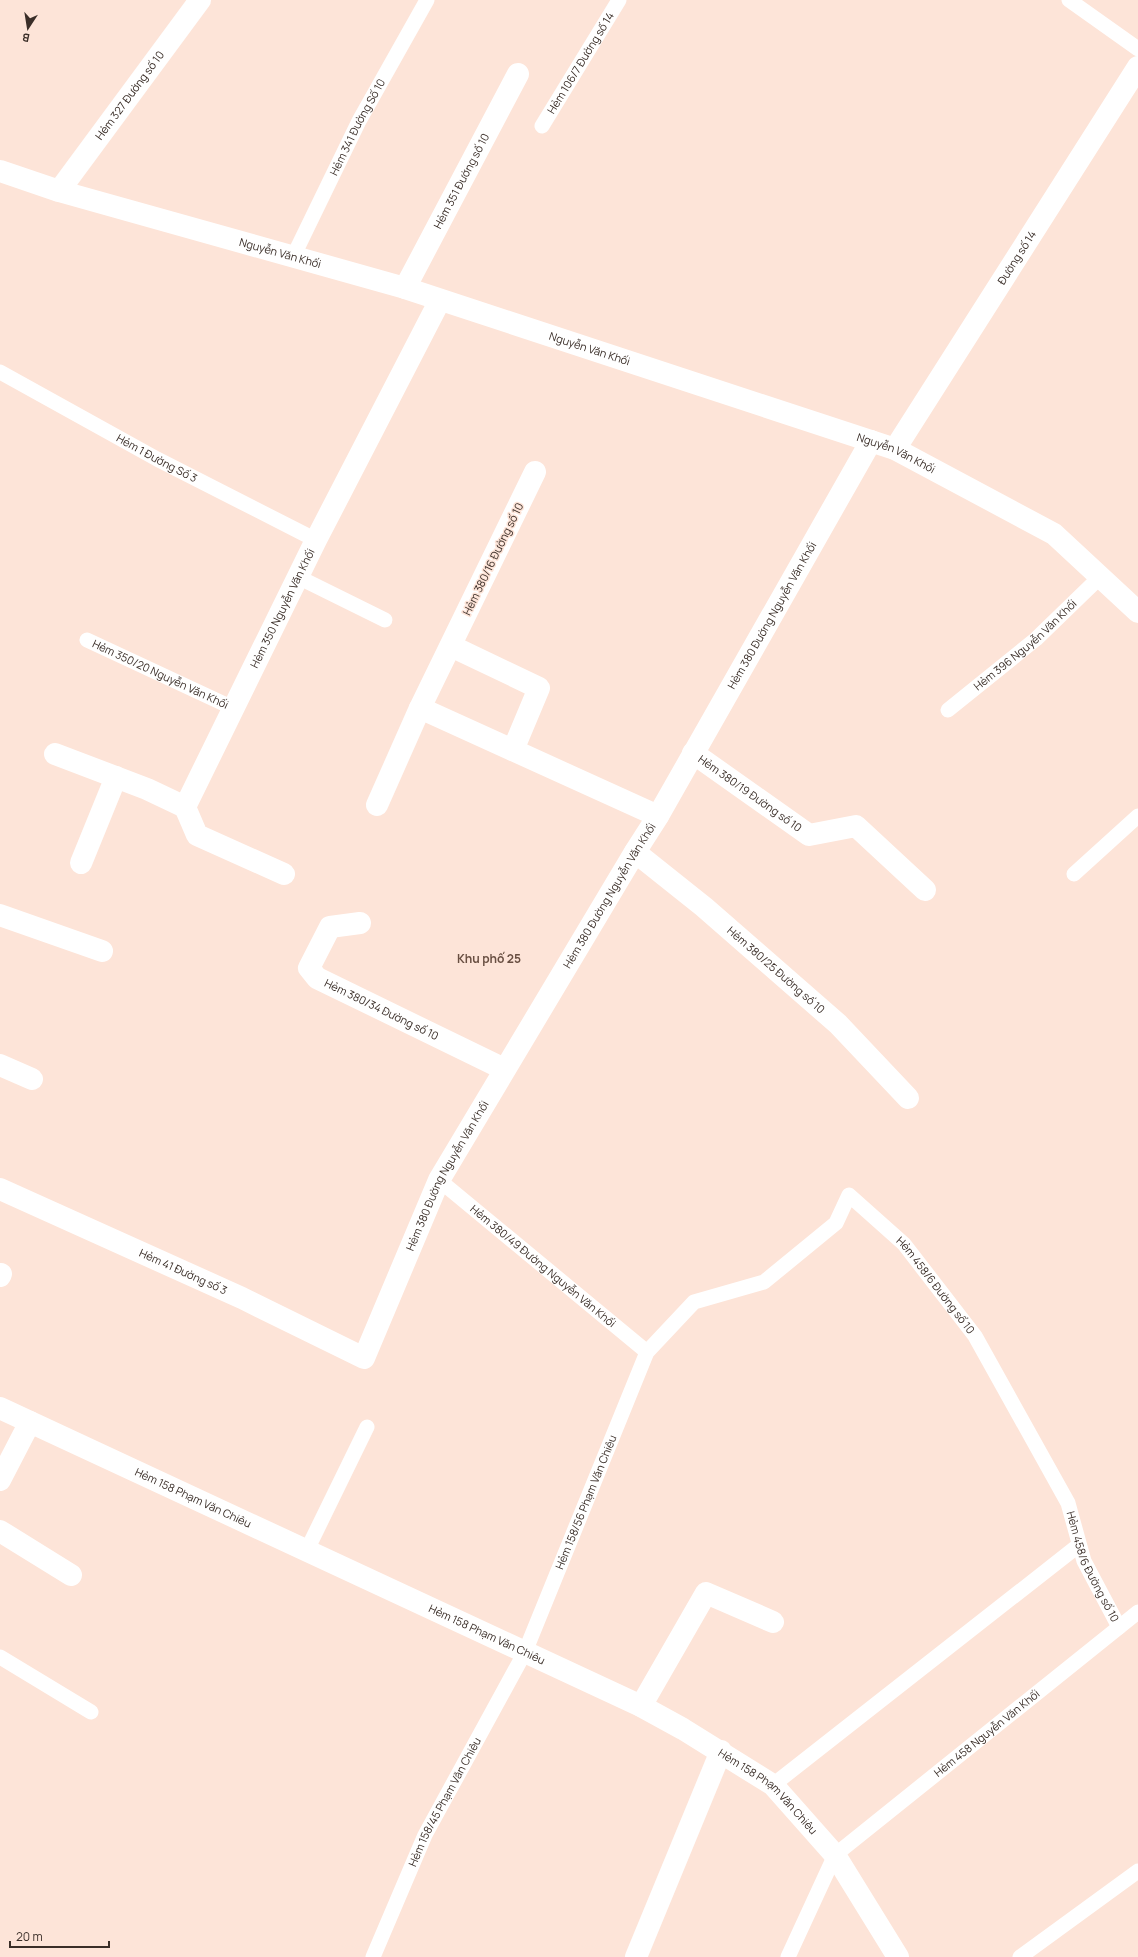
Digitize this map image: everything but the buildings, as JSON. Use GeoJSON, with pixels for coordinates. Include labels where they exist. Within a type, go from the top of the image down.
{"type":"FeatureCollection","features":[{"type":"Feature","properties":{"kind":"street","name":"Hẻm 327 Đường số 10"},"geometry":{"type":"LineString","coordinates":[[59,191],[200,0]]}},
{"type":"Feature","properties":{"kind":"street","name":"Đường số 14"},"geometry":{"type":"LineString","coordinates":[[895,449],[1138,66]]}},
{"type":"Feature","properties":{"kind":"street","name":"Hẻm 351 Đường số 10"},"geometry":{"type":"LineString","coordinates":[[405,288],[518,74]]}},
{"type":"Feature","properties":{"kind":"street","name":"Nguyễn Văn Khối"},"geometry":{"type":"LineString","coordinates":[[0,171],[59,191],[405,288],[895,449],[1054,534],[1138,612]]}},
{"type":"Feature","properties":{"kind":"street","name":"Hẻm 350 Nguyễn Văn Khối"},"geometry":{"type":"LineString","coordinates":[[185,807],[316,540],[440,300]]}},
{"type":"Feature","properties":{"kind":"street","name":"Hẻm 380 Đường Nguyễn Văn Khối"},"geometry":{"type":"LineString","coordinates":[[364,1358],[439,1180],[504,1069],[658,816],[870,441]]}},
{"type":"Feature","properties":{"kind":"street","name":"Hẻm 380/16 Đường số 10"},"geometry":{"type":"LineString","coordinates":[[377,805],[420,708],[535,472]]}},
{"type":"Feature","properties":{"kind":"street"},"geometry":{"type":"LineString","coordinates":[[451,646],[539,688],[513,750]]}},
{"type":"Feature","properties":{"kind":"street"},"geometry":{"type":"LineString","coordinates":[[420,708],[658,816]]}},
{"type":"Feature","properties":{"kind":"street","name":"Hẻm 380/19 Đường số 10"},"geometry":{"type":"LineString","coordinates":[[693,753],[810,835],[856,826],[925,890]]}},
{"type":"Feature","properties":{"kind":"street"},"geometry":{"type":"LineString","coordinates":[[55,754],[147,789],[185,807],[197,835],[284,874]]}},
{"type":"Feature","properties":{"kind":"street"},"geometry":{"type":"LineString","coordinates":[[81,863],[116,777]]}},
{"type":"Feature","properties":{"kind":"street","name":"Hẻm 380/25 Đường số 10"},"geometry":{"type":"LineString","coordinates":[[635,852],[704,907],[838,1024],[908,1098]]}},
{"type":"Feature","properties":{"kind":"street"},"geometry":{"type":"LineString","coordinates":[[0,915],[102,951]]}},
{"type":"Feature","properties":{"kind":"street","name":"Hẻm 380/34 Đường số 10"},"geometry":{"type":"LineString","coordinates":[[360,923],[330,927],[309,968],[317,978],[504,1069]]}},
{"type":"Feature","properties":{"kind":"street"},"geometry":{"type":"LineString","coordinates":[[0,1066],[32,1079]]}},
{"type":"Feature","properties":{"kind":"street","name":"Hẻm 41 Đường số 3"},"geometry":{"type":"LineString","coordinates":[[0,1189],[242,1298],[364,1358]]}},
{"type":"Feature","properties":{"kind":"street","name":"Hẻm 158 Phạm Văn Chiêu"},"geometry":{"type":"LineString","coordinates":[[0,1408],[306,1552],[641,1706],[721,1751],[773,1785],[835,1855],[898,1957]]}},
{"type":"Feature","properties":{"kind":"street"},"geometry":{"type":"LineString","coordinates":[[0,1480],[30,1422]]}},
{"type":"Feature","properties":{"kind":"street"},"geometry":{"type":"LineString","coordinates":[[0,1531],[71,1575]]}},
{"type":"Feature","properties":{"kind":"street"},"geometry":{"type":"LineString","coordinates":[[641,1706],[706,1593],[773,1622]]}},
{"type":"Feature","properties":{"kind":"street"},"geometry":{"type":"LineString","coordinates":[[636,1957],[721,1751]]}},
{"type":"Feature","properties":{"kind":"lane","name":"Hẻm 341 Đường Số 10"},"geometry":{"type":"LineString","coordinates":[[293,257],[359,121],[427,0]]}},
{"type":"Feature","properties":{"kind":"lane","name":"Hẻm 106/7 Đường số 14"},"geometry":{"type":"LineString","coordinates":[[542,126],[619,0]]}},
{"type":"Feature","properties":{"kind":"lane"},"geometry":{"type":"LineString","coordinates":[[1069,0],[1138,49]]}},
{"type":"Feature","properties":{"kind":"lane","name":"Hẻm 1 Đường Số 3"},"geometry":{"type":"LineString","coordinates":[[0,372],[157,458],[316,540]]}},
{"type":"Feature","properties":{"kind":"lane"},"geometry":{"type":"LineString","coordinates":[[298,577],[385,620]]}},
{"type":"Feature","properties":{"kind":"lane","name":"Hẻm 396 Nguyễn Văn Khối"},"geometry":{"type":"LineString","coordinates":[[948,710],[1036,639],[1100,577]]}},
{"type":"Feature","properties":{"kind":"lane","name":"Hẻm 350/20 Nguyễn Văn Khối"},"geometry":{"type":"LineString","coordinates":[[88,640],[233,708]]}},
{"type":"Feature","properties":{"kind":"lane"},"geometry":{"type":"LineString","coordinates":[[1074,874],[1138,816]]}},
{"type":"Feature","properties":{"kind":"lane","name":"Hẻm 380/49 Đường Nguyễn Văn Khối"},"geometry":{"type":"LineString","coordinates":[[439,1180],[647,1352]]}},
{"type":"Feature","properties":{"kind":"lane","name":"Hẻm 458/6 Đường số 10"},"geometry":{"type":"LineString","coordinates":[[647,1352],[694,1302],[764,1282],[836,1223],[849,1195],[904,1244],[975,1336],[1068,1503],[1084,1561],[1119,1627]]}},
{"type":"Feature","properties":{"kind":"lane","name":"Hẻm 158/56 Phạm Văn Chiêu"},"geometry":{"type":"LineString","coordinates":[[525,1652],[647,1352]]}},
{"type":"Feature","properties":{"kind":"lane"},"geometry":{"type":"LineString","coordinates":[[306,1552],[366,1427]]}},
{"type":"Feature","properties":{"kind":"lane"},"geometry":{"type":"LineString","coordinates":[[773,1785],[1079,1545]]}},
{"type":"Feature","properties":{"kind":"lane","name":"Hẻm 458 Nguyễn Văn Khối"},"geometry":{"type":"LineString","coordinates":[[835,1855],[1138,1612]]}},
{"type":"Feature","properties":{"kind":"lane","name":"Hẻm 158/45 Phạm Văn Chiêu"},"geometry":{"type":"LineString","coordinates":[[373,1957],[425,1835],[525,1652]]}},
{"type":"Feature","properties":{"kind":"lane"},"geometry":{"type":"LineString","coordinates":[[0,1657],[91,1712]]}},
{"type":"Feature","properties":{"kind":"lane"},"geometry":{"type":"LineString","coordinates":[[788,1957],[835,1855]]}},
{"type":"Feature","properties":{"kind":"lane"},"geometry":{"type":"LineString","coordinates":[[1020,1957],[1138,1871]]}},
{"type":"Feature","properties":{"kind":"district","name":"Khu phố 25"},"geometry":{"type":"Point","coordinates":[489,959]}}]}
